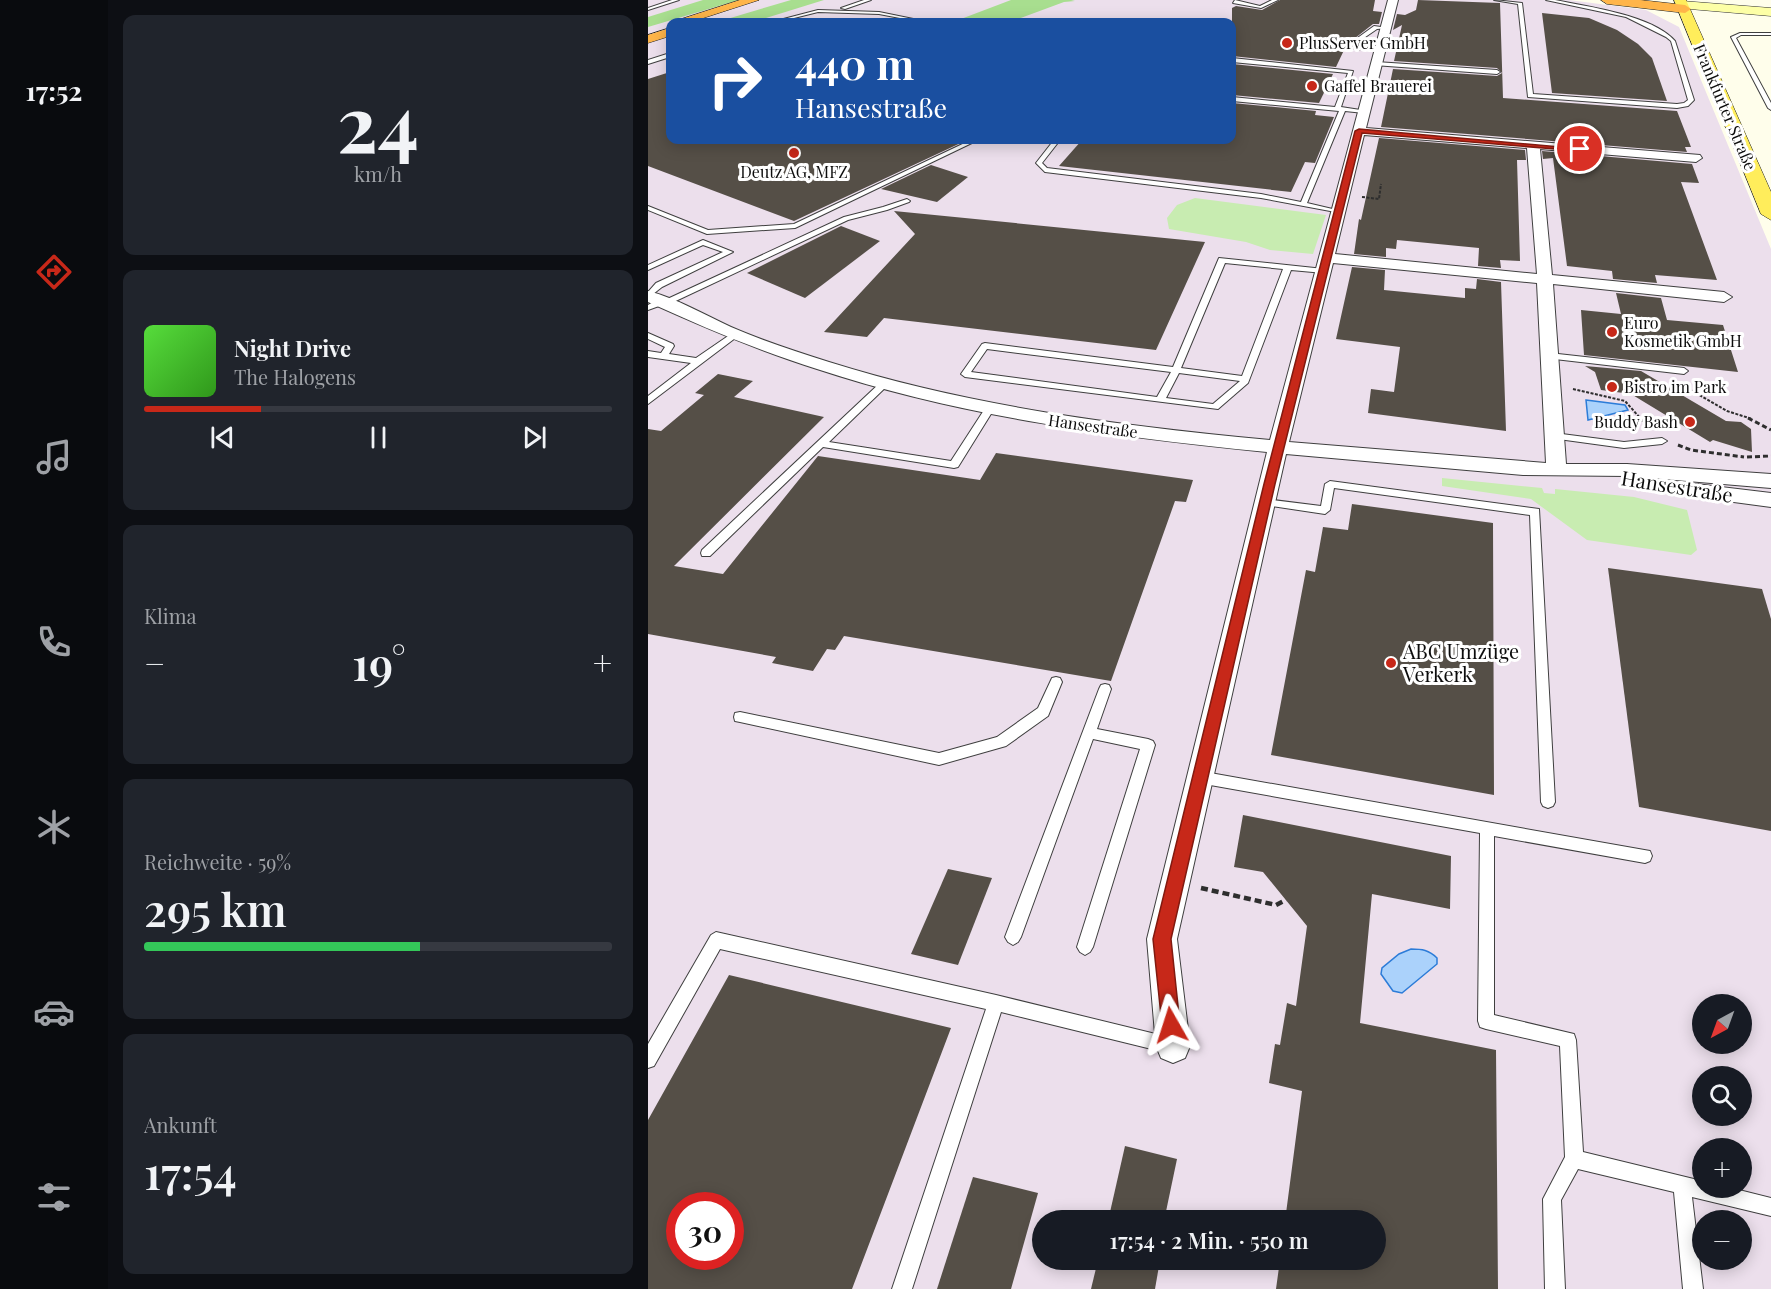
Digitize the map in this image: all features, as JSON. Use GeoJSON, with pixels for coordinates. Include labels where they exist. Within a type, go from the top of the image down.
{"type":"FeatureCollection","features":[{"type":"Feature","properties":{"kind":"highway"},"geometry":{"type":"LineString","coordinates":[[1607,0],[1673,13],[1690,23]]}},
{"type":"Feature","properties":{"kind":"highway"},"geometry":{"type":"LineString","coordinates":[[1637,0],[1682,5]]}},
{"type":"Feature","properties":{"kind":"highway"},"geometry":{"type":"LineString","coordinates":[[695,18],[759,2]]}},
{"type":"Feature","properties":{"kind":"highway"},"geometry":{"type":"LineString","coordinates":[[714,18],[759,2]]}},
{"type":"Feature","properties":{"kind":"highway"},"geometry":{"type":"LineString","coordinates":[[1621,2],[1682,5]]}},
{"type":"Feature","properties":{"kind":"highway"},"geometry":{"type":"LineString","coordinates":[[648,32],[666,26]]}},
{"type":"Feature","properties":{"kind":"highway"},"geometry":{"type":"LineString","coordinates":[[648,39],[666,33]]}},
{"type":"Feature","properties":{"kind":"main road","name":"Frankfurter Straße"},"geometry":{"type":"LineString","coordinates":[[1682,5],[1771,214]]}},
{"type":"Feature","properties":{"kind":"street"},"geometry":{"type":"LineString","coordinates":[[1173,1046],[1162,939],[1278,448],[1341,204],[1351,115],[1381,47],[1393,0]]}},
{"type":"Feature","properties":{"kind":"street"},"geometry":{"type":"LineString","coordinates":[[1699,0],[1727,10]]}},
{"type":"Feature","properties":{"kind":"street"},"geometry":{"type":"LineString","coordinates":[[1682,5],[1769,12]]}},
{"type":"Feature","properties":{"kind":"street"},"geometry":{"type":"LineString","coordinates":[[1690,23],[1709,14],[1727,10]]}},
{"type":"Feature","properties":{"kind":"street"},"geometry":{"type":"LineString","coordinates":[[1351,115],[1533,145],[1696,158]]}},
{"type":"Feature","properties":{"kind":"street"},"geometry":{"type":"LineString","coordinates":[[1533,145],[1545,279],[1556,470]]}},
{"type":"Feature","properties":{"kind":"street"},"geometry":{"type":"LineString","coordinates":[[1326,264],[1545,279],[1724,297]]}},
{"type":"Feature","properties":{"kind":"street","name":"Hansestraße"},"geometry":{"type":"LineString","coordinates":[[655,302],[734,336],[836,372],[989,409],[1124,431],[1278,448],[1584,472],[1676,488],[1771,500]]}},
{"type":"Feature","properties":{"kind":"street","name":"Hansestraße"},"geometry":{"type":"LineString","coordinates":[[1584,472],[1625,470],[1771,481]]}},
{"type":"Feature","properties":{"kind":"lane"},"geometry":{"type":"LineString","coordinates":[[648,9],[677,0]]}},
{"type":"Feature","properties":{"kind":"lane"},"geometry":{"type":"LineString","coordinates":[[790,18],[852,0]]}},
{"type":"Feature","properties":{"kind":"lane"},"geometry":{"type":"LineString","coordinates":[[834,11],[869,0]]}},
{"type":"Feature","properties":{"kind":"lane"},"geometry":{"type":"LineString","coordinates":[[1239,0],[1234,2],[1261,7],[1276,0]]}},
{"type":"Feature","properties":{"kind":"lane"},"geometry":{"type":"LineString","coordinates":[[1496,0],[1520,3],[1530,96],[1677,106],[1686,105],[1691,100],[1673,40],[1668,36],[1627,16],[1548,0]]}},
{"type":"Feature","properties":{"kind":"lane"},"geometry":{"type":"LineString","coordinates":[[818,11],[879,13],[905,18]]}},
{"type":"Feature","properties":{"kind":"lane"},"geometry":{"type":"LineString","coordinates":[[834,11],[859,18]]}},
{"type":"Feature","properties":{"kind":"lane"},"geometry":{"type":"LineString","coordinates":[[1381,47],[1376,27],[1354,43],[1497,72]]}},
{"type":"Feature","properties":{"kind":"lane"},"geometry":{"type":"LineString","coordinates":[[1771,34],[1740,34],[1733,37],[1758,86],[1768,97],[1771,108]]}},
{"type":"Feature","properties":{"kind":"lane"},"geometry":{"type":"LineString","coordinates":[[648,62],[666,56]]}},
{"type":"Feature","properties":{"kind":"lane"},"geometry":{"type":"LineString","coordinates":[[1236,60],[1351,72],[1351,115],[1303,205]]}},
{"type":"Feature","properties":{"kind":"lane"},"geometry":{"type":"LineString","coordinates":[[1758,86],[1771,86]]}},
{"type":"Feature","properties":{"kind":"lane"},"geometry":{"type":"LineString","coordinates":[[1236,100],[1351,115]]}},
{"type":"Feature","properties":{"kind":"lane"},"geometry":{"type":"LineString","coordinates":[[648,208],[707,232],[795,226],[967,144]]}},
{"type":"Feature","properties":{"kind":"lane"},"geometry":{"type":"LineString","coordinates":[[1054,144],[1039,163],[1045,170],[1261,196],[1303,205],[1341,204]]}},
{"type":"Feature","properties":{"kind":"lane"},"geometry":{"type":"LineString","coordinates":[[655,302],[846,218],[885,209],[907,201]]}},
{"type":"Feature","properties":{"kind":"lane"},"geometry":{"type":"LineString","coordinates":[[648,268],[703,242],[729,252],[666,282],[655,302]]}},
{"type":"Feature","properties":{"kind":"lane"},"geometry":{"type":"LineString","coordinates":[[1160,400],[1176,370],[1222,260],[1288,267],[1326,264]]}},
{"type":"Feature","properties":{"kind":"lane"},"geometry":{"type":"LineString","coordinates":[[1245,380],[985,346],[965,374],[1215,407],[1245,380],[1288,267]]}},
{"type":"Feature","properties":{"kind":"lane"},"geometry":{"type":"LineString","coordinates":[[648,274],[666,282]]}},
{"type":"Feature","properties":{"kind":"lane"},"geometry":{"type":"LineString","coordinates":[[648,336],[670,346],[663,355]]}},
{"type":"Feature","properties":{"kind":"lane"},"geometry":{"type":"LineString","coordinates":[[648,401],[734,336]]}},
{"type":"Feature","properties":{"kind":"lane"},"geometry":{"type":"LineString","coordinates":[[648,354],[698,361]]}},
{"type":"Feature","properties":{"kind":"lane"},"geometry":{"type":"LineString","coordinates":[[1549,356],[1684,371]]}},
{"type":"Feature","properties":{"kind":"lane"},"geometry":{"type":"LineString","coordinates":[[706,553],[884,384]]}},
{"type":"Feature","properties":{"kind":"lane"},"geometry":{"type":"LineString","coordinates":[[821,444],[954,465],[989,409]]}},
{"type":"Feature","properties":{"kind":"lane"},"geometry":{"type":"LineString","coordinates":[[1554,436],[1624,444],[1662,441]]}},
{"type":"Feature","properties":{"kind":"lane"},"geometry":{"type":"LineString","coordinates":[[1265,502],[1325,510],[1330,484],[1535,512],[1548,802]]}},
{"type":"Feature","properties":{"kind":"lane"},"geometry":{"type":"LineString","coordinates":[[741,717],[939,759],[1001,742],[1043,712],[1056,682]]}},
{"type":"Feature","properties":{"kind":"lane"},"geometry":{"type":"LineString","coordinates":[[1012,937],[1105,689]]}},
{"type":"Feature","properties":{"kind":"lane"},"geometry":{"type":"LineString","coordinates":[[1085,947],[1148,745],[1089,733]]}},
{"type":"Feature","properties":{"kind":"lane"},"geometry":{"type":"LineString","coordinates":[[1199,777],[1645,856]]}},
{"type":"Feature","properties":{"kind":"lane"},"geometry":{"type":"LineString","coordinates":[[1488,828],[1486,1021],[1568,1040],[1574,1159],[1552,1199],[1555,1289]]}},
{"type":"Feature","properties":{"kind":"lane"},"geometry":{"type":"LineString","coordinates":[[648,1059],[716,940],[996,1003],[1173,1046]]}},
{"type":"Feature","properties":{"kind":"lane"},"geometry":{"type":"LineString","coordinates":[[902,1289],[996,1003]]}},
{"type":"Feature","properties":{"kind":"lane"},"geometry":{"type":"LineString","coordinates":[[1574,1159],[1771,1207]]}},
{"type":"Feature","properties":{"kind":"lane"},"geometry":{"type":"LineString","coordinates":[[1682,1185],[1693,1289]]}},
{"type":"Feature","properties":{"kind":"path"},"geometry":{"type":"LineString","coordinates":[[1341,204],[1379,199],[1380,184]]}},
{"type":"Feature","properties":{"kind":"path"},"geometry":{"type":"LineString","coordinates":[[1666,369],[1670,379],[1727,411],[1751,419],[1771,430]]}},
{"type":"Feature","properties":{"kind":"path"},"geometry":{"type":"LineString","coordinates":[[1746,457],[1771,456]]}},
{"type":"Feature","properties":{"kind":"path"},"geometry":{"type":"LineString","coordinates":[[1175,882],[1276,906],[1286,900]]}},
{"type":"Feature","properties":{"kind":"shaded area"},"geometry":{"type":"Polygon","coordinates":[[[648,0],[1569,0],[1646,10],[1679,27],[1771,249],[1771,1289],[648,1289],[648,0]]]}},
{"type":"Feature","properties":{"kind":"green space"},"geometry":{"type":"Polygon","coordinates":[[[703,0],[739,0],[678,18],[666,18],[666,22],[648,27],[648,17],[703,0]]]}},
{"type":"Feature","properties":{"kind":"green space"},"geometry":{"type":"Polygon","coordinates":[[[791,0],[824,0],[766,18],[730,18],[791,0]]]}},
{"type":"Feature","properties":{"kind":"green space"},"geometry":{"type":"Polygon","coordinates":[[[1011,0],[1075,1],[1064,2],[1021,18],[964,18],[1011,0]]]}},
{"type":"Feature","properties":{"kind":"green space"},"geometry":{"type":"Polygon","coordinates":[[[1195,198],[1326,215],[1313,254],[1270,250],[1246,242],[1169,229],[1167,218],[1177,205],[1195,198]]]}},
{"type":"Feature","properties":{"kind":"green space"},"geometry":{"type":"Polygon","coordinates":[[[1442,478],[1542,488],[1544,493],[1555,494],[1555,489],[1634,497],[1687,510],[1697,550],[1691,555],[1587,540],[1531,499],[1442,486],[1442,478]]]}},
{"type":"Feature","properties":{"kind":"water"},"geometry":{"type":"Polygon","coordinates":[[[1586,400],[1625,405],[1628,410],[1588,420],[1586,400]]]}},
{"type":"Feature","properties":{"kind":"water"},"geometry":{"type":"Polygon","coordinates":[[[1411,949],[1431,953],[1437,958],[1437,964],[1402,993],[1393,991],[1381,974],[1382,968],[1399,954],[1411,949]]]}},
{"type":"Feature","properties":{"kind":"building"},"geometry":{"type":"Polygon","coordinates":[[[1280,0],[1375,0],[1373,11],[1382,12],[1379,24],[1373,24],[1350,42],[1352,46],[1364,48],[1359,51],[1345,48],[1336,67],[1236,56],[1236,18],[1232,18],[1232,8],[1236,6],[1262,10],[1280,0]]]}},
{"type":"Feature","properties":{"kind":"building"},"geometry":{"type":"Polygon","coordinates":[[[1418,0],[1500,3],[1503,98],[1677,111],[1691,147],[1685,147],[1687,152],[1381,127],[1393,69],[1497,76],[1502,73],[1497,68],[1394,61],[1402,25],[1393,30],[1397,14],[1405,15],[1416,10],[1418,0]]]}},
{"type":"Feature","properties":{"kind":"building"},"geometry":{"type":"Polygon","coordinates":[[[1542,13],[1589,18],[1617,30],[1638,44],[1652,58],[1667,101],[1552,93],[1542,13]]]}},
{"type":"Feature","properties":{"kind":"building"},"geometry":{"type":"Polygon","coordinates":[[[1236,64],[1333,74],[1319,103],[1236,95],[1236,64]]]}},
{"type":"Feature","properties":{"kind":"building","name":"Deutz AG, MFZ"},"geometry":{"type":"Polygon","coordinates":[[[666,73],[666,144],[958,144],[794,221],[648,166],[648,79],[666,73]]]}},
{"type":"Feature","properties":{"kind":"building"},"geometry":{"type":"Polygon","coordinates":[[[1236,103],[1316,111],[1315,115],[1334,117],[1315,163],[1305,162],[1291,192],[1059,166],[1078,144],[1236,144],[1236,103]]]}},
{"type":"Feature","properties":{"kind":"building"},"geometry":{"type":"Polygon","coordinates":[[[1379,138],[1525,150],[1526,160],[1517,160],[1520,261],[1500,260],[1501,268],[1478,266],[1479,248],[1397,240],[1396,249],[1386,248],[1386,257],[1354,254],[1359,219],[1361,220],[1379,138]]]}},
{"type":"Feature","properties":{"kind":"building"},"geometry":{"type":"Polygon","coordinates":[[[1542,151],[1692,164],[1699,183],[1681,182],[1717,280],[1655,275],[1657,283],[1613,279],[1612,271],[1567,266],[1553,158],[1543,159],[1542,151]]]}},
{"type":"Feature","properties":{"kind":"building"},"geometry":{"type":"Polygon","coordinates":[[[931,165],[968,177],[937,202],[881,189],[931,165]]]}},
{"type":"Feature","properties":{"kind":"building"},"geometry":{"type":"Polygon","coordinates":[[[894,211],[1205,242],[1156,350],[884,318],[867,337],[824,332],[915,234],[894,211]]]}},
{"type":"Feature","properties":{"kind":"building"},"geometry":{"type":"Polygon","coordinates":[[[841,226],[880,241],[805,298],[747,273],[841,226]]]}},
{"type":"Feature","properties":{"kind":"building"},"geometry":{"type":"Polygon","coordinates":[[[1352,267],[1385,270],[1384,290],[1465,298],[1465,288],[1476,289],[1477,279],[1501,282],[1506,431],[1368,413],[1371,389],[1394,392],[1400,347],[1336,339],[1352,267]]]}},
{"type":"Feature","properties":{"kind":"building"},"geometry":{"type":"Polygon","coordinates":[[[1616,293],[1661,298],[1667,320],[1723,325],[1738,372],[1584,355],[1581,310],[1621,314],[1616,293]]]}},
{"type":"Feature","properties":{"kind":"building"},"geometry":{"type":"Polygon","coordinates":[[[1585,366],[1641,371],[1726,421],[1741,422],[1751,429],[1752,452],[1713,440],[1710,442],[1631,394],[1601,390],[1595,372],[1585,366]]]}},
{"type":"Feature","properties":{"kind":"building"},"geometry":{"type":"Polygon","coordinates":[[[718,374],[753,381],[734,397],[824,417],[674,566],[723,574],[818,456],[980,480],[996,453],[1193,480],[1186,502],[1175,501],[1111,681],[844,636],[835,650],[827,649],[813,671],[772,663],[776,657],[648,634],[648,429],[661,431],[704,395],[695,393],[718,374]]]}},
{"type":"Feature","properties":{"kind":"building","name":"ABC Umzüge Verkerk"},"geometry":{"type":"Polygon","coordinates":[[[1352,504],[1493,523],[1494,795],[1271,755],[1306,570],[1315,572],[1323,527],[1348,530],[1352,504]]]}},
{"type":"Feature","properties":{"kind":"building"},"geometry":{"type":"Polygon","coordinates":[[[1608,568],[1762,589],[1771,619],[1771,831],[1639,807],[1608,568]]]}},
{"type":"Feature","properties":{"kind":"building"},"geometry":{"type":"Polygon","coordinates":[[[1243,815],[1451,856],[1450,909],[1372,894],[1360,1023],[1496,1050],[1498,1289],[1276,1289],[1279,1270],[1386,1270],[1386,1210],[1286,1210],[1302,1091],[1269,1083],[1275,1044],[1280,1045],[1287,1003],[1296,1006],[1307,926],[1263,872],[1234,867],[1243,815]]]}},
{"type":"Feature","properties":{"kind":"building"},"geometry":{"type":"Polygon","coordinates":[[[948,869],[992,878],[958,965],[911,954],[948,869]]]}},
{"type":"Feature","properties":{"kind":"building"},"geometry":{"type":"Polygon","coordinates":[[[729,975],[951,1028],[852,1289],[648,1289],[648,1120],[729,975]]]}},
{"type":"Feature","properties":{"kind":"building"},"geometry":{"type":"Polygon","coordinates":[[[1125,1146],[1177,1159],[1166,1210],[1110,1210],[1125,1146]]]}},
{"type":"Feature","properties":{"kind":"building"},"geometry":{"type":"Polygon","coordinates":[[[973,1177],[1038,1193],[1011,1289],[937,1289],[973,1177]]]}},
{"type":"Feature","properties":{"kind":"building"},"geometry":{"type":"Polygon","coordinates":[[[1096,1270],[1158,1270],[1155,1289],[1091,1289],[1096,1270]]]}},
{"type":"Feature","properties":{"kind":"place","name":"PlusServer GmbH"},"geometry":{"type":"Point","coordinates":[1287,43]}},
{"type":"Feature","properties":{"kind":"place","name":"Gaffel Brauerei"},"geometry":{"type":"Point","coordinates":[1312,86]}},
{"type":"Feature","properties":{"kind":"place","name":"Deutz AG, MFZ"},"geometry":{"type":"Point","coordinates":[794,153]}},
{"type":"Feature","properties":{"kind":"place","name":"Euro Kosmetik GmbH"},"geometry":{"type":"Point","coordinates":[1612,332]}},
{"type":"Feature","properties":{"kind":"place","name":"Bistro im Park"},"geometry":{"type":"Point","coordinates":[1612,387]}},
{"type":"Feature","properties":{"kind":"place","name":"Buddy Bash"},"geometry":{"type":"Point","coordinates":[1690,422]}},
{"type":"Feature","properties":{"kind":"place","name":"ABC Umzüge Verkerk"},"geometry":{"type":"Point","coordinates":[1391,663]}},
{"type":"Feature","properties":{"kind":"route"},"geometry":{"type":"LineString","coordinates":[[1171,1025],[1162,939],[1269,484],[1359,131],[1580,149]]}}]}
